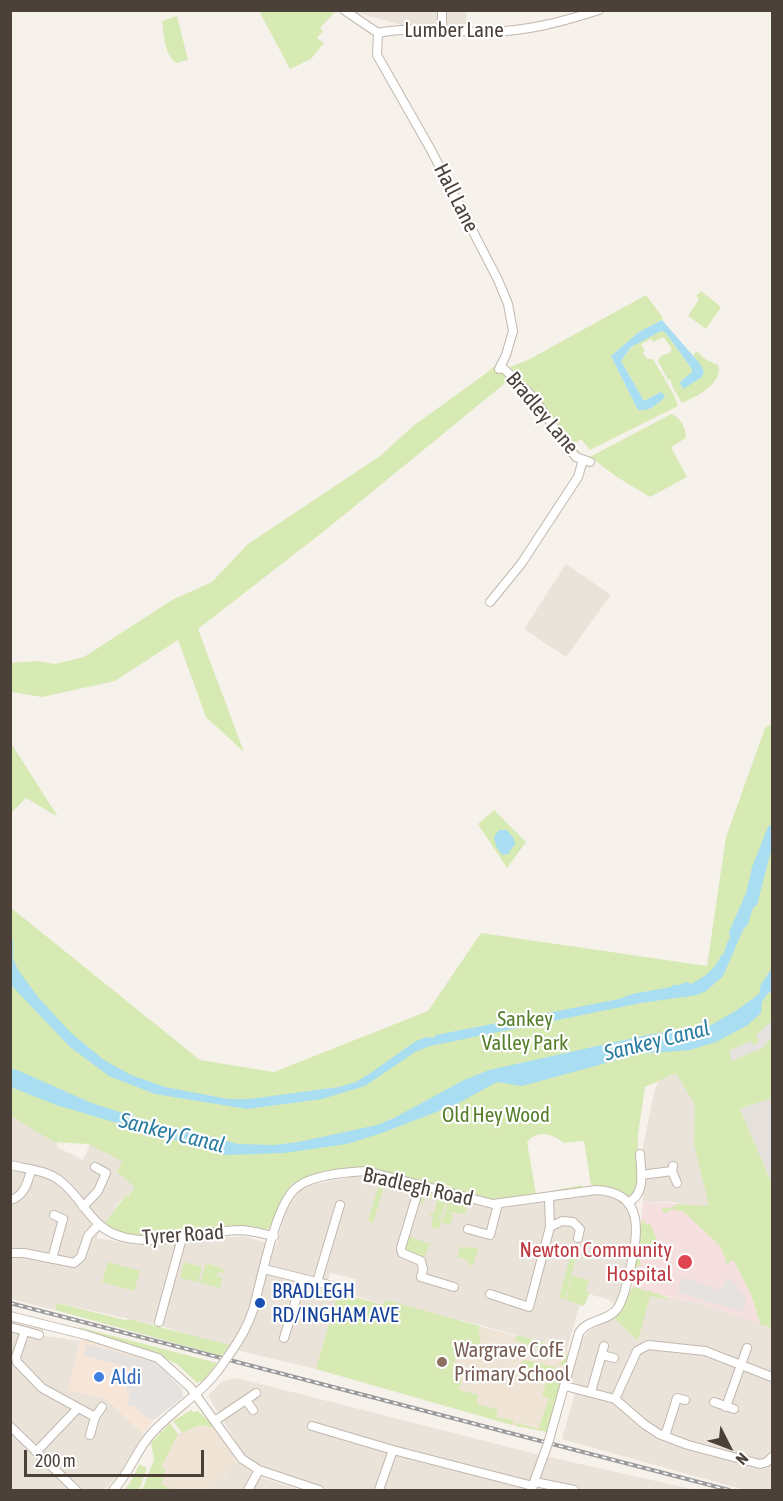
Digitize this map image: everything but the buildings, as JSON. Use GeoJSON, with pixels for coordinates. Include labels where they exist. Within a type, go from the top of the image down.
{"type":"FeatureCollection","features":[{"type":"Feature","properties":{"kind":"street"},"geometry":{"type":"LineString","coordinates":[[344,10],[378,33]]}},
{"type":"Feature","properties":{"kind":"street"},"geometry":{"type":"LineString","coordinates":[[442,10],[442,31]]}},
{"type":"Feature","properties":{"kind":"street","name":"Lumber Lane"},"geometry":{"type":"LineString","coordinates":[[378,33],[394,30],[488,32],[525,29],[599,10]]}},
{"type":"Feature","properties":{"kind":"street","name":"Hall Lane"},"geometry":{"type":"LineString","coordinates":[[378,33],[376,51],[381,64],[431,150],[508,304],[513,331],[506,356],[500,367]]}},
{"type":"Feature","properties":{"kind":"street","name":"Bradley Lane"},"geometry":{"type":"LineString","coordinates":[[490,602],[521,564],[586,461],[571,451],[532,396],[500,367]]}},
{"type":"Feature","properties":{"kind":"street"},"geometry":{"type":"LineString","coordinates":[[533,1486],[549,1440],[580,1330],[612,1313],[620,1304],[636,1234],[634,1212],[629,1202],[639,1196],[641,1191],[640,1154]]}},
{"type":"Feature","properties":{"kind":"street","name":"Tyrer Road"},"geometry":{"type":"LineString","coordinates":[[10,1165],[46,1173],[59,1180],[98,1225],[114,1235],[125,1238],[182,1238],[240,1230],[274,1236]]}},
{"type":"Feature","properties":{"kind":"street"},"geometry":{"type":"LineString","coordinates":[[83,1207],[98,1191],[106,1173],[94,1167]]}},
{"type":"Feature","properties":{"kind":"street"},"geometry":{"type":"LineString","coordinates":[[641,1174],[673,1169],[677,1183]]}},
{"type":"Feature","properties":{"kind":"street"},"geometry":{"type":"LineString","coordinates":[[10,1200],[17,1199],[25,1189],[31,1170]]}},
{"type":"Feature","properties":{"kind":"street","name":"Bradlegh Road"},"geometry":{"type":"LineString","coordinates":[[113,1491],[123,1480],[153,1432],[211,1381],[229,1355],[249,1321],[280,1213],[295,1188],[313,1180],[345,1172],[366,1171],[498,1204],[604,1190],[615,1193],[629,1202]]}},
{"type":"Feature","properties":{"kind":"street"},"geometry":{"type":"LineString","coordinates":[[420,1185],[401,1248],[402,1253],[421,1261],[423,1269],[421,1276],[454,1287]]}},
{"type":"Feature","properties":{"kind":"street"},"geometry":{"type":"LineString","coordinates":[[490,1294],[529,1307],[550,1227],[549,1197]]}},
{"type":"Feature","properties":{"kind":"street"},"geometry":{"type":"LineString","coordinates":[[468,1229],[490,1234],[498,1204]]}},
{"type":"Feature","properties":{"kind":"street"},"geometry":{"type":"LineString","coordinates":[[317,1282],[340,1205]]}},
{"type":"Feature","properties":{"kind":"street"},"geometry":{"type":"LineString","coordinates":[[52,1259],[63,1219],[54,1215]]}},
{"type":"Feature","properties":{"kind":"street"},"geometry":{"type":"LineString","coordinates":[[550,1227],[562,1221],[573,1222],[580,1229],[578,1238]]}},
{"type":"Feature","properties":{"kind":"street"},"geometry":{"type":"LineString","coordinates":[[10,1253],[24,1253],[74,1263],[78,1260],[88,1236],[98,1225]]}},
{"type":"Feature","properties":{"kind":"street"},"geometry":{"type":"LineString","coordinates":[[159,1322],[182,1238]]}},
{"type":"Feature","properties":{"kind":"street"},"geometry":{"type":"LineString","coordinates":[[264,1269],[348,1290]]}},
{"type":"Feature","properties":{"kind":"street"},"geometry":{"type":"LineString","coordinates":[[284,1338],[302,1280]]}},
{"type":"Feature","properties":{"kind":"street"},"geometry":{"type":"LineString","coordinates":[[10,1316],[86,1335],[158,1358],[196,1395],[242,1459],[259,1470],[319,1491]]}},
{"type":"Feature","properties":{"kind":"street"},"geometry":{"type":"LineString","coordinates":[[10,1327],[39,1335]]}},
{"type":"Feature","properties":{"kind":"street"},"geometry":{"type":"LineString","coordinates":[[25,1331],[13,1356],[17,1362],[42,1388],[59,1395],[95,1417]]}},
{"type":"Feature","properties":{"kind":"street"},"geometry":{"type":"LineString","coordinates":[[615,1399],[618,1397],[637,1351],[648,1345],[705,1351],[772,1377]]}},
{"type":"Feature","properties":{"kind":"street"},"geometry":{"type":"LineString","coordinates":[[714,1402],[730,1408],[747,1348]]}},
{"type":"Feature","properties":{"kind":"street"},"geometry":{"type":"LineString","coordinates":[[591,1392],[603,1350],[614,1358]]}},
{"type":"Feature","properties":{"kind":"street"},"geometry":{"type":"LineString","coordinates":[[565,1386],[615,1399],[644,1424],[664,1436],[688,1445],[760,1464],[767,1462],[772,1456]]}},
{"type":"Feature","properties":{"kind":"street"},"geometry":{"type":"LineString","coordinates":[[216,1420],[256,1393]]}},
{"type":"Feature","properties":{"kind":"street"},"geometry":{"type":"LineString","coordinates":[[664,1436],[677,1398],[685,1400]]}},
{"type":"Feature","properties":{"kind":"street"},"geometry":{"type":"LineString","coordinates":[[246,1400],[253,1410]]}},
{"type":"Feature","properties":{"kind":"street"},"geometry":{"type":"LineString","coordinates":[[90,1435],[95,1417],[102,1407]]}},
{"type":"Feature","properties":{"kind":"street"},"geometry":{"type":"LineString","coordinates":[[36,1452],[78,1408]]}},
{"type":"Feature","properties":{"kind":"street"},"geometry":{"type":"LineString","coordinates":[[10,1426],[76,1491]]}},
{"type":"Feature","properties":{"kind":"street"},"geometry":{"type":"LineString","coordinates":[[312,1426],[393,1450],[533,1486],[574,1491]]}},
{"type":"Feature","properties":{"kind":"street"},"geometry":{"type":"LineString","coordinates":[[379,1491],[393,1450]]}},
{"type":"Feature","properties":{"kind":"street"},"geometry":{"type":"LineString","coordinates":[[248,1491],[259,1470]]}},
{"type":"Feature","properties":{"kind":"shaded area"},"geometry":{"type":"Polygon","coordinates":[[[350,11],[467,11],[466,27],[402,25],[350,11]]]}},
{"type":"Feature","properties":{"kind":"shaded area"},"geometry":{"type":"Polygon","coordinates":[[[566,564],[611,595],[566,657],[524,629],[566,564]]]}},
{"type":"Feature","properties":{"kind":"shaded area"},"geometry":{"type":"Polygon","coordinates":[[[772,1021],[772,1037],[762,1048],[732,1061],[729,1051],[751,1041],[753,1045],[758,1043],[756,1035],[772,1021]]]}},
{"type":"Feature","properties":{"kind":"shaded area"},"geometry":{"type":"Polygon","coordinates":[[[676,1073],[695,1105],[709,1207],[669,1202],[643,1202],[643,1146],[655,1089],[658,1081],[676,1073]]]}},
{"type":"Feature","properties":{"kind":"shaded area"},"geometry":{"type":"Polygon","coordinates":[[[772,1098],[772,1184],[740,1109],[772,1098]]]}},
{"type":"Feature","properties":{"kind":"shaded area"},"geometry":{"type":"Polygon","coordinates":[[[10,1112],[58,1139],[57,1147],[83,1160],[92,1140],[126,1154],[135,1187],[119,1202],[96,1238],[137,1245],[244,1236],[276,1246],[286,1210],[297,1193],[311,1185],[351,1177],[372,1176],[503,1208],[603,1193],[618,1199],[626,1206],[630,1217],[631,1244],[617,1300],[614,1304],[610,1300],[589,1294],[584,1306],[580,1306],[578,1310],[567,1349],[480,1325],[352,1295],[356,1279],[330,1273],[325,1288],[338,1293],[316,1369],[244,1352],[165,1327],[58,1303],[55,1310],[11,1299],[10,1112]]]}},
{"type":"Feature","properties":{"kind":"shaded area","name":"Newton Community Hospital"},"geometry":{"type":"Polygon","coordinates":[[[643,1202],[703,1205],[751,1294],[760,1324],[704,1304],[632,1290],[643,1202]]]}},
{"type":"Feature","properties":{"kind":"shaded area"},"geometry":{"type":"Polygon","coordinates":[[[683,1277],[721,1291],[727,1278],[738,1284],[737,1288],[745,1295],[746,1300],[742,1312],[677,1292],[683,1277]]]}},
{"type":"Feature","properties":{"kind":"shaded area","name":"Wargrave CofE Primary School"},"geometry":{"type":"Polygon","coordinates":[[[338,1293],[383,1304],[384,1301],[569,1350],[547,1432],[512,1425],[316,1369],[338,1293]]]}},
{"type":"Feature","properties":{"kind":"shaded area"},"geometry":{"type":"Polygon","coordinates":[[[649,1294],[704,1304],[772,1328],[772,1490],[745,1490],[562,1439],[577,1386],[570,1378],[582,1340],[588,1331],[614,1318],[638,1341],[649,1294]]]}},
{"type":"Feature","properties":{"kind":"shaded area"},"geometry":{"type":"Polygon","coordinates":[[[11,1321],[43,1329],[43,1336],[80,1341],[68,1389],[108,1400],[143,1434],[117,1478],[103,1490],[11,1490],[11,1321]]]}},
{"type":"Feature","properties":{"kind":"shaded area"},"geometry":{"type":"Polygon","coordinates":[[[81,1339],[154,1362],[181,1388],[183,1397],[155,1419],[143,1434],[108,1400],[68,1389],[81,1339]]]}},
{"type":"Feature","properties":{"kind":"shaded area"},"geometry":{"type":"Polygon","coordinates":[[[87,1344],[154,1362],[182,1390],[183,1397],[155,1419],[148,1419],[134,1406],[127,1405],[130,1391],[126,1390],[129,1374],[134,1375],[134,1369],[83,1355],[87,1344]]]}},
{"type":"Feature","properties":{"kind":"shaded area"},"geometry":{"type":"Polygon","coordinates":[[[237,1378],[536,1454],[696,1490],[327,1490],[267,1471],[246,1458],[208,1396],[222,1381],[237,1378]]]}},
{"type":"Feature","properties":{"kind":"shaded area"},"geometry":{"type":"Polygon","coordinates":[[[200,1425],[217,1428],[231,1449],[235,1461],[224,1478],[219,1479],[211,1490],[153,1490],[157,1482],[162,1484],[161,1468],[174,1439],[178,1434],[200,1425]]]}},
{"type":"Feature","properties":{"kind":"shaded area"},"geometry":{"type":"Polygon","coordinates":[[[235,1461],[259,1477],[300,1490],[211,1490],[219,1479],[224,1478],[235,1461]]]}},
{"type":"Feature","properties":{"kind":"green space"},"geometry":{"type":"Polygon","coordinates":[[[333,10],[335,12],[320,28],[323,31],[317,38],[324,43],[311,59],[290,69],[259,11],[333,10]]]}},
{"type":"Feature","properties":{"kind":"green space"},"geometry":{"type":"Polygon","coordinates":[[[177,16],[188,60],[176,63],[167,49],[162,21],[177,16]]]}},
{"type":"Feature","properties":{"kind":"green space"},"geometry":{"type":"Polygon","coordinates":[[[701,291],[721,307],[706,329],[688,316],[699,299],[696,296],[701,291]]]}},
{"type":"Feature","properties":{"kind":"green space"},"geometry":{"type":"Polygon","coordinates":[[[646,295],[663,318],[662,320],[639,332],[611,356],[638,410],[661,392],[644,401],[621,361],[631,347],[658,331],[665,332],[692,369],[692,372],[680,382],[702,377],[704,372],[693,355],[697,351],[705,359],[718,365],[717,378],[708,388],[682,403],[658,361],[660,357],[672,350],[664,337],[653,342],[651,339],[641,344],[645,351],[643,353],[647,359],[653,359],[678,406],[590,450],[581,439],[573,445],[581,453],[576,451],[510,367],[528,360],[646,295]]]}},
{"type":"Feature","properties":{"kind":"green space"},"geometry":{"type":"Polygon","coordinates":[[[501,360],[509,380],[328,528],[198,629],[244,752],[206,717],[178,640],[115,681],[42,697],[11,692],[10,663],[36,661],[55,664],[84,657],[172,600],[212,582],[248,544],[380,456],[413,426],[488,372],[501,360]]]}},
{"type":"Feature","properties":{"kind":"green space"},"geometry":{"type":"Polygon","coordinates":[[[671,414],[680,421],[685,431],[686,438],[671,447],[687,477],[650,497],[590,457],[671,414]]]}},
{"type":"Feature","properties":{"kind":"green space","name":"Sankey Valley Park"},"geometry":{"type":"Polygon","coordinates":[[[772,723],[772,1098],[740,1109],[772,1184],[772,1328],[760,1324],[751,1294],[733,1260],[726,1264],[721,1247],[684,1212],[672,1209],[665,1213],[662,1212],[663,1208],[670,1208],[677,1204],[709,1206],[694,1144],[695,1105],[676,1073],[645,1087],[638,1134],[637,1192],[630,1197],[612,1187],[591,1185],[584,1141],[564,1143],[550,1135],[541,1134],[527,1142],[536,1194],[582,1185],[582,1189],[495,1201],[451,1191],[452,1187],[446,1185],[445,1188],[366,1168],[356,1168],[293,1183],[283,1196],[272,1226],[269,1228],[229,1227],[154,1237],[119,1232],[104,1224],[125,1196],[128,1196],[135,1187],[117,1172],[122,1161],[88,1144],[54,1142],[11,1116],[10,907],[200,1060],[274,1072],[428,1011],[481,933],[707,966],[726,837],[765,728],[772,723]]]}},
{"type":"Feature","properties":{"kind":"green space"},"geometry":{"type":"Polygon","coordinates":[[[11,743],[58,817],[26,798],[13,811],[11,819],[11,743]]]}},
{"type":"Feature","properties":{"kind":"green space"},"geometry":{"type":"Polygon","coordinates":[[[494,810],[526,842],[507,868],[478,824],[494,810]]]}},
{"type":"Feature","properties":{"kind":"green space"},"geometry":{"type":"Polygon","coordinates":[[[381,1178],[386,1180],[373,1223],[368,1220],[381,1178]]]}},
{"type":"Feature","properties":{"kind":"green space"},"geometry":{"type":"Polygon","coordinates":[[[422,1191],[447,1198],[442,1215],[437,1214],[442,1216],[438,1217],[442,1219],[439,1229],[431,1227],[433,1216],[429,1215],[434,1213],[437,1200],[424,1196],[423,1205],[421,1205],[422,1191]]]}},
{"type":"Feature","properties":{"kind":"green space"},"geometry":{"type":"Polygon","coordinates":[[[449,1197],[468,1203],[465,1214],[447,1212],[453,1215],[450,1225],[442,1223],[449,1197]]]}},
{"type":"Feature","properties":{"kind":"green space"},"geometry":{"type":"Polygon","coordinates":[[[642,1219],[646,1225],[650,1224],[662,1251],[639,1254],[641,1265],[637,1266],[643,1282],[636,1281],[634,1274],[642,1219]]]}},
{"type":"Feature","properties":{"kind":"green space"},"geometry":{"type":"Polygon","coordinates":[[[408,1236],[430,1244],[424,1258],[406,1250],[408,1236]]]}},
{"type":"Feature","properties":{"kind":"green space"},"geometry":{"type":"Polygon","coordinates":[[[460,1247],[478,1248],[473,1266],[467,1264],[468,1260],[457,1257],[460,1247]]]}},
{"type":"Feature","properties":{"kind":"green space"},"geometry":{"type":"Polygon","coordinates":[[[572,1250],[577,1253],[565,1299],[559,1298],[572,1250]]]}},
{"type":"Feature","properties":{"kind":"green space"},"geometry":{"type":"Polygon","coordinates":[[[108,1262],[140,1271],[134,1291],[102,1282],[108,1262]]]}},
{"type":"Feature","properties":{"kind":"green space"},"geometry":{"type":"Polygon","coordinates":[[[184,1262],[202,1267],[198,1282],[180,1278],[184,1262]]]}},
{"type":"Feature","properties":{"kind":"green space"},"geometry":{"type":"Polygon","coordinates":[[[206,1263],[224,1269],[223,1273],[218,1272],[217,1276],[222,1278],[220,1288],[200,1283],[206,1263]]]}},
{"type":"Feature","properties":{"kind":"green space"},"geometry":{"type":"Polygon","coordinates":[[[572,1276],[589,1280],[586,1291],[589,1294],[584,1306],[566,1300],[572,1276]]]}},
{"type":"Feature","properties":{"kind":"green space"},"geometry":{"type":"Polygon","coordinates":[[[633,1287],[662,1295],[670,1300],[650,1296],[638,1341],[614,1318],[633,1287]]]}},
{"type":"Feature","properties":{"kind":"green space","name":"Wargrave CofE Primary School"},"geometry":{"type":"Polygon","coordinates":[[[338,1293],[383,1305],[386,1300],[480,1326],[478,1334],[482,1336],[480,1344],[471,1348],[460,1346],[455,1363],[448,1361],[455,1365],[452,1377],[462,1379],[459,1390],[478,1395],[477,1404],[498,1410],[496,1417],[514,1420],[512,1425],[316,1369],[338,1293]]]}},
{"type":"Feature","properties":{"kind":"green space"},"geometry":{"type":"Polygon","coordinates":[[[57,1303],[229,1345],[222,1356],[55,1310],[57,1303]]]}},
{"type":"Feature","properties":{"kind":"green space"},"geometry":{"type":"Polygon","coordinates":[[[79,1327],[217,1363],[204,1380],[197,1383],[177,1364],[154,1353],[79,1329],[79,1327]]]}},
{"type":"Feature","properties":{"kind":"green space"},"geometry":{"type":"Polygon","coordinates":[[[517,1335],[561,1348],[564,1350],[563,1353],[568,1355],[565,1366],[558,1364],[563,1361],[564,1355],[521,1343],[515,1340],[517,1335]]]}},
{"type":"Feature","properties":{"kind":"green space"},"geometry":{"type":"Polygon","coordinates":[[[526,1360],[559,1368],[559,1370],[545,1375],[523,1369],[521,1362],[526,1360]]]}},
{"type":"Feature","properties":{"kind":"green space"},"geometry":{"type":"Polygon","coordinates":[[[556,1372],[564,1373],[547,1432],[516,1426],[517,1423],[538,1429],[549,1398],[542,1396],[548,1376],[556,1372]]]}},
{"type":"Feature","properties":{"kind":"green space"},"geometry":{"type":"Polygon","coordinates":[[[191,1410],[198,1411],[217,1428],[200,1425],[182,1433],[173,1421],[191,1410]]]}},
{"type":"Feature","properties":{"kind":"green space"},"geometry":{"type":"Polygon","coordinates":[[[170,1423],[178,1434],[161,1468],[165,1469],[162,1484],[171,1489],[154,1490],[157,1482],[153,1490],[142,1490],[154,1460],[151,1443],[170,1423]]]}},
{"type":"Feature","properties":{"kind":"green space"},"geometry":{"type":"Polygon","coordinates":[[[139,1464],[147,1468],[139,1490],[124,1490],[133,1478],[139,1464]]]}},
{"type":"Feature","properties":{"kind":"water"},"geometry":{"type":"Polygon","coordinates":[[[662,320],[701,365],[704,372],[702,377],[683,389],[680,382],[692,372],[692,369],[665,332],[661,331],[631,347],[621,361],[644,401],[661,392],[665,396],[652,407],[638,410],[611,356],[639,332],[662,320]]]}},
{"type":"Feature","properties":{"kind":"water"},"geometry":{"type":"Polygon","coordinates":[[[772,828],[772,847],[757,905],[753,908],[748,924],[743,930],[723,976],[706,991],[697,995],[641,1003],[430,1046],[415,1052],[365,1086],[322,1099],[247,1109],[155,1094],[109,1076],[70,1047],[13,987],[11,982],[11,932],[13,958],[18,970],[38,997],[71,1033],[104,1060],[131,1075],[165,1087],[228,1099],[249,1099],[339,1087],[356,1082],[416,1041],[427,1037],[433,1038],[436,1035],[619,999],[686,982],[698,986],[719,970],[727,943],[746,909],[772,828]]]}},
{"type":"Feature","properties":{"kind":"water"},"geometry":{"type":"Polygon","coordinates":[[[499,830],[507,830],[514,839],[515,844],[508,854],[502,855],[496,846],[494,837],[499,830]]]}},
{"type":"Feature","properties":{"kind":"water","name":"Sankey Canal"},"geometry":{"type":"Polygon","coordinates":[[[772,968],[772,992],[768,993],[762,1002],[761,1013],[748,1025],[716,1042],[690,1050],[639,1054],[522,1086],[497,1082],[457,1104],[347,1144],[284,1153],[226,1155],[56,1105],[11,1087],[11,1069],[94,1104],[238,1144],[274,1145],[298,1142],[377,1125],[464,1080],[489,1070],[647,1035],[711,1025],[759,994],[761,984],[772,968]]]}},
{"type":"Feature","properties":{"kind":"waterway"},"geometry":{"type":"LineString","coordinates":[[734,933],[751,894],[757,868],[772,830]]}},
{"type":"Feature","properties":{"kind":"waterway"},"geometry":{"type":"LineString","coordinates":[[686,992],[709,979],[725,959]]}},
{"type":"Feature","properties":{"kind":"railway"},"geometry":{"type":"LineString","coordinates":[[10,1303],[729,1490]]}},
{"type":"Feature","properties":{"kind":"place","name":"Newton Community Hospital"},"geometry":{"type":"Point","coordinates":[685,1262]}},
{"type":"Feature","properties":{"kind":"place","name":"BRADLEGH RD/INGHAM AVE"},"geometry":{"type":"Point","coordinates":[260,1303]}},
{"type":"Feature","properties":{"kind":"place","name":"Wargrave CofE Primary School"},"geometry":{"type":"Point","coordinates":[442,1362]}},
{"type":"Feature","properties":{"kind":"place","name":"Aldi"},"geometry":{"type":"Point","coordinates":[99,1377]}},
{"type":"Feature","properties":{"kind":"park label","name":"Old Hey Wood"},"geometry":{"type":"Point","coordinates":[496,1115]}}]}
